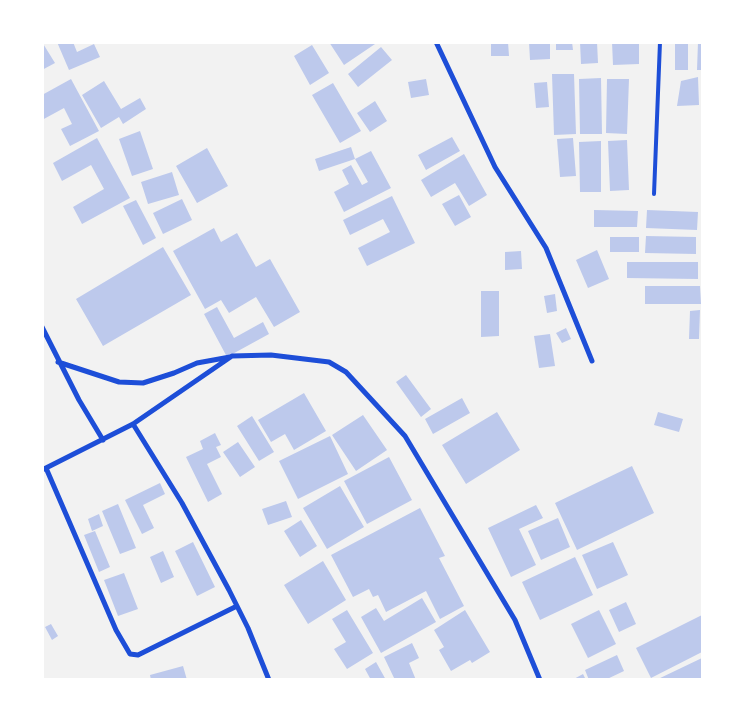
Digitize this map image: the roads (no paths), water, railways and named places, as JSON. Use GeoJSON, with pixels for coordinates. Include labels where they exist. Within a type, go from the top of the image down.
{"type":"FeatureCollection","features":[{"type":"Feature","properties":{"kind":"street"},"geometry":{"type":"LineString","coordinates":[[436,42],[495,166],[546,248],[592,361]]}},
{"type":"Feature","properties":{"kind":"street"},"geometry":{"type":"LineString","coordinates":[[42,327],[45,341],[103,440]]}},
{"type":"Feature","properties":{"kind":"street"},"geometry":{"type":"LineString","coordinates":[[58,362],[119,382],[143,383],[197,363],[232,356],[271,355],[302,357],[329,362],[346,372],[405,436],[515,620],[540,680]]}},
{"type":"Feature","properties":{"kind":"street"},"geometry":{"type":"LineString","coordinates":[[232,356],[133,424],[44,469],[116,630],[130,654],[138,655],[145,652],[237,606]]}},
{"type":"Feature","properties":{"kind":"street"},"geometry":{"type":"LineString","coordinates":[[133,424],[182,503],[237,606],[269,680]]}},
{"type":"Feature","properties":{"kind":"lane"},"geometry":{"type":"LineString","coordinates":[[654,194],[660,42]]}}]}
